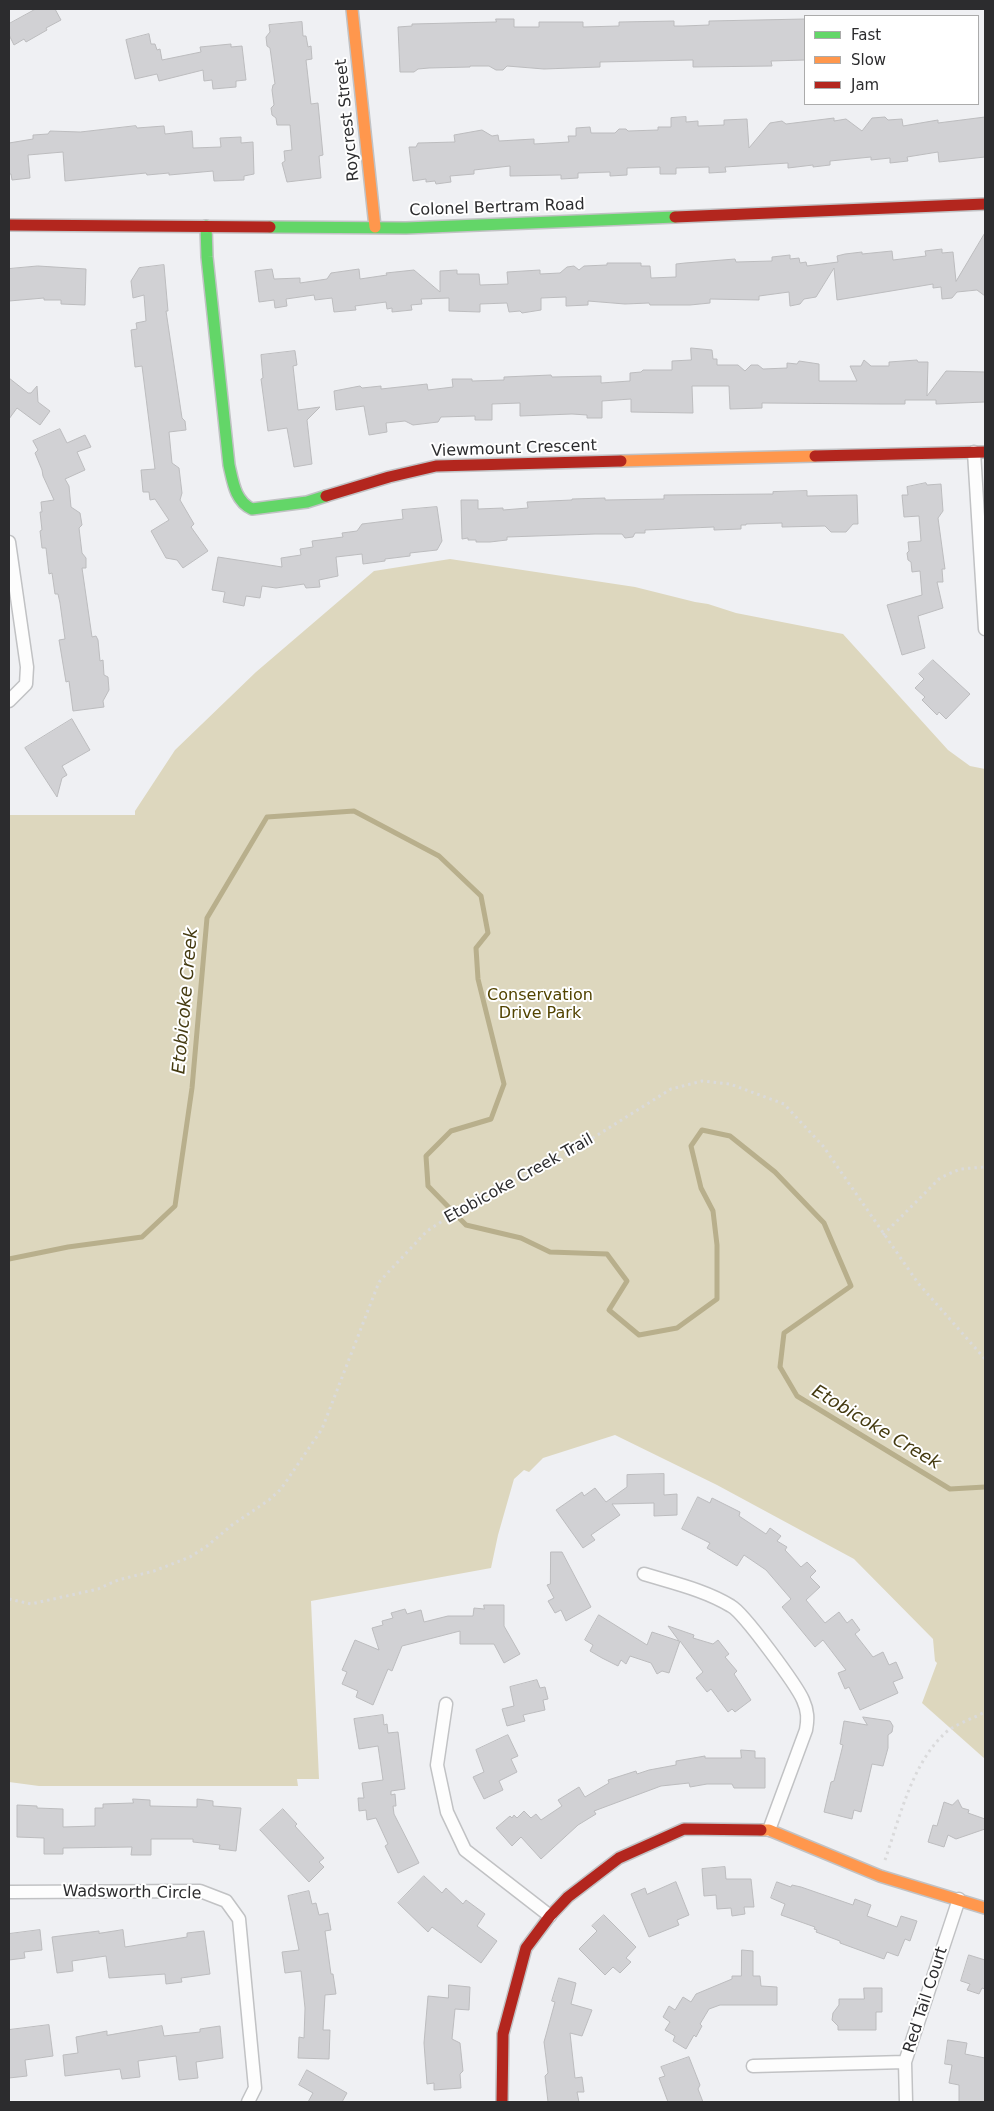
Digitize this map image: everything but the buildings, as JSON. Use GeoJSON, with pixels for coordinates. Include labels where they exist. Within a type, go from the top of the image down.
{"type":"FeatureCollection","features":[{"type":"Feature","properties":{"kind":"street","name":"Roycrest Street"},"geometry":{"type":"LineString","coordinates":[[352,9],[375,227]]}},
{"type":"Feature","properties":{"kind":"street","name":"Colonel Bertram Road"},"geometry":{"type":"LineString","coordinates":[[9,225],[406,228],[985,204]]}},
{"type":"Feature","properties":{"kind":"street","name":"Viewmount Crescent"},"geometry":{"type":"LineString","coordinates":[[206,226],[207,257],[229,465],[234,488],[240,500],[246,507],[252,509],[307,502],[389,477],[436,466],[979,452]]}},
{"type":"Feature","properties":{"kind":"street"},"geometry":{"type":"LineString","coordinates":[[979,452],[985,629]]}},
{"type":"Feature","properties":{"kind":"street"},"geometry":{"type":"LineString","coordinates":[[9,542],[27,666],[26,684],[9,701]]}},
{"type":"Feature","properties":{"kind":"street"},"geometry":{"type":"LineString","coordinates":[[644,1574],[706,1594],[732,1606],[746,1620],[803,1699],[808,1717],[806,1730],[768,1830]]}},
{"type":"Feature","properties":{"kind":"street"},"geometry":{"type":"LineString","coordinates":[[446,1704],[437,1765],[447,1812],[466,1850],[550,1916]]}},
{"type":"Feature","properties":{"kind":"street"},"geometry":{"type":"LineString","coordinates":[[502,2102],[503,2034],[526,1948],[550,1916],[568,1897],[619,1858],[684,1829],[768,1830],[880,1876],[985,1908]]}},
{"type":"Feature","properties":{"kind":"street","name":"Wadsworth Circle"},"geometry":{"type":"LineString","coordinates":[[9,1892],[200,1891],[226,1901],[239,1919],[255,2088],[248,2102]]}},
{"type":"Feature","properties":{"kind":"street","name":"Red Tail Court"},"geometry":{"type":"LineString","coordinates":[[906,2102],[905,2062],[959,1899]]}},
{"type":"Feature","properties":{"kind":"street"},"geometry":{"type":"LineString","coordinates":[[753,2066],[905,2062]]}},
{"type":"Feature","properties":{"kind":"path","name":"Etobicoke Creek Trail"},"geometry":{"type":"LineString","coordinates":[[9,1599],[31,1604],[98,1589],[118,1580],[154,1571],[190,1557],[269,1500],[281,1489],[322,1429],[378,1282],[427,1231],[481,1196],[564,1156],[670,1089],[702,1082],[730,1084],[784,1104],[823,1146],[918,1283],[985,1359]]}},
{"type":"Feature","properties":{"kind":"path"},"geometry":{"type":"LineString","coordinates":[[883,1235],[940,1178],[960,1169],[985,1167]]}},
{"type":"Feature","properties":{"kind":"path"},"geometry":{"type":"LineString","coordinates":[[880,1876],[911,1787],[922,1762],[945,1732],[985,1712]]}},
{"type":"Feature","properties":{"kind":"green space","name":"Conservation Drive Park"},"geometry":{"type":"Polygon","coordinates":[[[450,559],[635,587],[708,604],[736,613],[843,634],[948,750],[970,766],[985,769],[985,1759],[922,1703],[937,1663],[935,1661],[933,1639],[854,1559],[717,1485],[615,1435],[543,1458],[529,1472],[524,1470],[514,1479],[491,1568],[311,1601],[319,1779],[297,1779],[298,1786],[39,1786],[9,1782],[9,815],[135,815],[135,811],[175,750],[256,672],[374,571],[450,559]]]}},
{"type":"Feature","properties":{"kind":"waterway","name":"Etobicoke Creek"},"geometry":{"type":"LineString","coordinates":[[9,1259],[68,1247],[142,1237],[175,1206],[192,1088],[207,918],[267,817],[354,811],[439,856],[481,896],[488,933],[476,948],[478,979],[504,1084],[491,1119],[451,1131],[426,1156],[428,1186],[466,1225],[521,1238],[550,1252],[607,1254],[627,1281],[609,1310],[639,1335],[677,1328],[717,1299],[717,1245],[713,1211],[701,1188],[691,1146],[702,1130],[730,1136],[775,1172],[824,1223],[851,1286],[784,1333],[780,1367],[797,1396],[950,1489],[985,1487]]}},
{"type":"Feature","properties":{"kind":"traffic: fast"},"geometry":{"type":"LineString","coordinates":[[270,227],[406,228],[675,217]]}},
{"type":"Feature","properties":{"kind":"traffic: fast"},"geometry":{"type":"LineString","coordinates":[[206,226],[207,257],[229,465],[238,496],[246,506],[252,509],[307,502],[326,496]]}},
{"type":"Feature","properties":{"kind":"traffic: slow"},"geometry":{"type":"LineString","coordinates":[[352,9],[375,227]]}},
{"type":"Feature","properties":{"kind":"traffic: slow"},"geometry":{"type":"LineString","coordinates":[[621,461],[815,456]]}},
{"type":"Feature","properties":{"kind":"traffic: slow"},"geometry":{"type":"LineString","coordinates":[[761,1830],[769,1830],[880,1876],[985,1908]]}},
{"type":"Feature","properties":{"kind":"traffic: jam"},"geometry":{"type":"LineString","coordinates":[[675,217],[985,204]]}},
{"type":"Feature","properties":{"kind":"traffic: jam"},"geometry":{"type":"LineString","coordinates":[[9,225],[270,227]]}},
{"type":"Feature","properties":{"kind":"traffic: jam"},"geometry":{"type":"LineString","coordinates":[[815,456],[985,452]]}},
{"type":"Feature","properties":{"kind":"traffic: jam"},"geometry":{"type":"LineString","coordinates":[[326,496],[389,477],[436,466],[621,461]]}},
{"type":"Feature","properties":{"kind":"traffic: jam"},"geometry":{"type":"LineString","coordinates":[[502,2102],[503,2034],[526,1948],[550,1916],[568,1897],[619,1858],[684,1829],[761,1830]]}}]}
